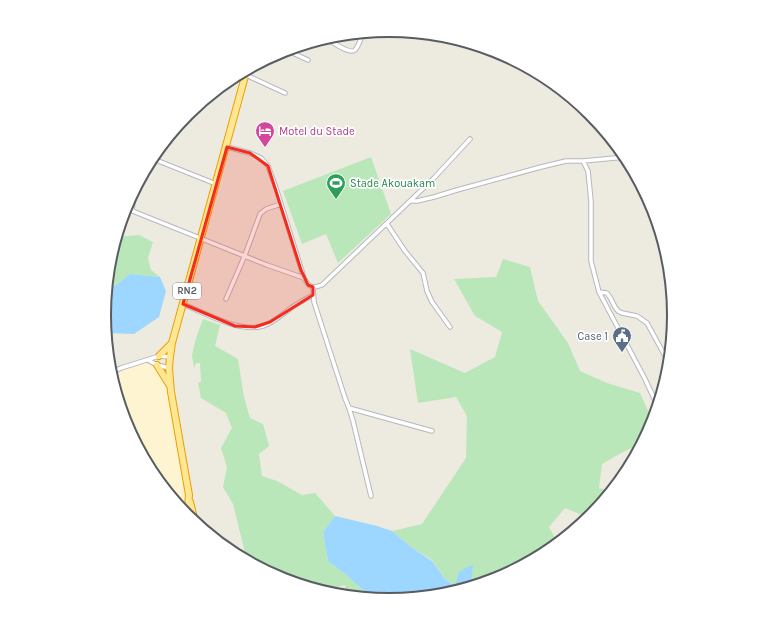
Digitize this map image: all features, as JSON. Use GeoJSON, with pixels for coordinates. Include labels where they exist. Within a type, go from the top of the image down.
{"type":"FeatureCollection","features":[{"type":"Feature","properties":{"kind":"highway","name":"RN2"},"geometry":{"type":"LineString","coordinates":[[188,507],[189,495],[170,386],[169,368],[172,342],[246,77]]}},
{"type":"Feature","properties":{"kind":"highway"},"geometry":{"type":"LineString","coordinates":[[159,356],[172,342]]}},
{"type":"Feature","properties":{"kind":"highway"},"geometry":{"type":"LineString","coordinates":[[157,365],[170,386]]}},
{"type":"Feature","properties":{"kind":"highway"},"geometry":{"type":"LineString","coordinates":[[189,495],[193,513]]}},
{"type":"Feature","properties":{"kind":"street"},"geometry":{"type":"LineString","coordinates":[[333,43],[342,49],[351,52],[361,39]]}},
{"type":"Feature","properties":{"kind":"street"},"geometry":{"type":"LineString","coordinates":[[295,54],[308,60]]}},
{"type":"Feature","properties":{"kind":"street"},"geometry":{"type":"LineString","coordinates":[[250,74],[285,93]]}},
{"type":"Feature","properties":{"kind":"street"},"geometry":{"type":"LineString","coordinates":[[227,147],[250,153],[261,158],[268,166],[304,278],[308,285],[313,287],[322,285],[387,224],[434,178],[470,139]]}},
{"type":"Feature","properties":{"kind":"street"},"geometry":{"type":"LineString","coordinates":[[410,201],[434,197],[560,162],[618,158]]}},
{"type":"Feature","properties":{"kind":"street"},"geometry":{"type":"LineString","coordinates":[[158,161],[216,184]]}},
{"type":"Feature","properties":{"kind":"street"},"geometry":{"type":"LineString","coordinates":[[584,161],[588,171],[591,201],[591,261],[599,292],[654,398]]}},
{"type":"Feature","properties":{"kind":"street"},"geometry":{"type":"LineString","coordinates":[[226,299],[245,256],[260,214],[281,204]]}},
{"type":"Feature","properties":{"kind":"street"},"geometry":{"type":"LineString","coordinates":[[132,210],[245,256],[304,278]]}},
{"type":"Feature","properties":{"kind":"street"},"geometry":{"type":"LineString","coordinates":[[387,224],[405,251],[423,273],[427,291],[435,307],[450,327]]}},
{"type":"Feature","properties":{"kind":"street"},"geometry":{"type":"LineString","coordinates":[[313,287],[314,302],[353,421],[371,496]]}},
{"type":"Feature","properties":{"kind":"street"},"geometry":{"type":"LineString","coordinates":[[599,292],[607,293],[618,311],[637,316],[647,323],[664,354]]}},
{"type":"Feature","properties":{"kind":"street"},"geometry":{"type":"LineString","coordinates":[[183,304],[236,326],[254,327],[263,326],[313,295]]}},
{"type":"Feature","properties":{"kind":"street"},"geometry":{"type":"LineString","coordinates":[[116,370],[159,356],[170,357]]}},
{"type":"Feature","properties":{"kind":"street"},"geometry":{"type":"LineString","coordinates":[[148,360],[157,365],[169,368]]}},
{"type":"Feature","properties":{"kind":"street"},"geometry":{"type":"LineString","coordinates":[[349,408],[432,431]]}},
{"type":"Feature","properties":{"kind":"highlighted area"},"geometry":{"type":"Polygon","coordinates":[[[227,147],[250,153],[268,166],[301,270],[308,285],[313,287],[313,295],[270,322],[255,327],[235,326],[183,304],[227,147]]]}},
{"type":"Feature","properties":{"kind":"shaded area"},"geometry":{"type":"Polygon","coordinates":[[[146,363],[153,365],[167,389],[185,493],[184,503],[168,484],[148,454],[132,421],[120,387],[117,373],[146,363]]]}},
{"type":"Feature","properties":{"kind":"green space","name":"Stade Akouakam"},"geometry":{"type":"Polygon","coordinates":[[[371,157],[391,214],[338,263],[326,234],[302,244],[283,191],[371,157]]]}},
{"type":"Feature","properties":{"kind":"green space"},"geometry":{"type":"Polygon","coordinates":[[[139,235],[153,242],[148,258],[151,270],[160,277],[130,274],[113,287],[116,261],[122,236],[139,235]]]}},
{"type":"Feature","properties":{"kind":"green space"},"geometry":{"type":"Polygon","coordinates":[[[503,259],[530,267],[538,301],[568,343],[580,371],[607,383],[640,393],[649,413],[633,447],[602,464],[599,488],[605,490],[586,512],[582,515],[565,508],[549,527],[555,538],[528,556],[495,572],[471,580],[472,564],[455,585],[445,579],[432,560],[411,547],[392,531],[422,524],[466,458],[467,416],[456,397],[418,403],[410,349],[465,373],[495,357],[502,332],[475,316],[454,279],[496,277],[503,259]]]}},
{"type":"Feature","properties":{"kind":"green space"},"geometry":{"type":"Polygon","coordinates":[[[203,319],[220,325],[215,346],[238,359],[244,397],[250,418],[263,424],[269,446],[259,454],[262,476],[277,481],[302,495],[315,493],[335,516],[323,532],[328,561],[365,592],[346,590],[345,585],[334,588],[317,584],[283,572],[245,553],[233,504],[223,487],[227,467],[221,448],[232,428],[226,413],[201,398],[198,383],[201,382],[200,363],[196,363],[194,368],[192,355],[203,319]]]}},
{"type":"Feature","properties":{"kind":"water"},"geometry":{"type":"Polygon","coordinates":[[[130,274],[160,277],[166,291],[159,317],[134,334],[112,333],[111,315],[113,287],[130,274]]]}},
{"type":"Feature","properties":{"kind":"water"},"geometry":{"type":"Polygon","coordinates":[[[335,516],[392,531],[411,547],[432,561],[445,579],[454,585],[425,591],[389,593],[365,592],[328,561],[323,532],[335,516]]]}},
{"type":"Feature","properties":{"kind":"water"},"geometry":{"type":"Polygon","coordinates":[[[473,564],[472,580],[455,585],[459,572],[473,564]]]}},
{"type":"Feature","properties":{"kind":"place","name":"Motel du Stade"},"geometry":{"type":"Point","coordinates":[265,148]}},
{"type":"Feature","properties":{"kind":"place","name":"Stade Akouakam"},"geometry":{"type":"Point","coordinates":[336,200]}},
{"type":"Feature","properties":{"kind":"place","name":"Case 1"},"geometry":{"type":"Point","coordinates":[622,353]}}]}
